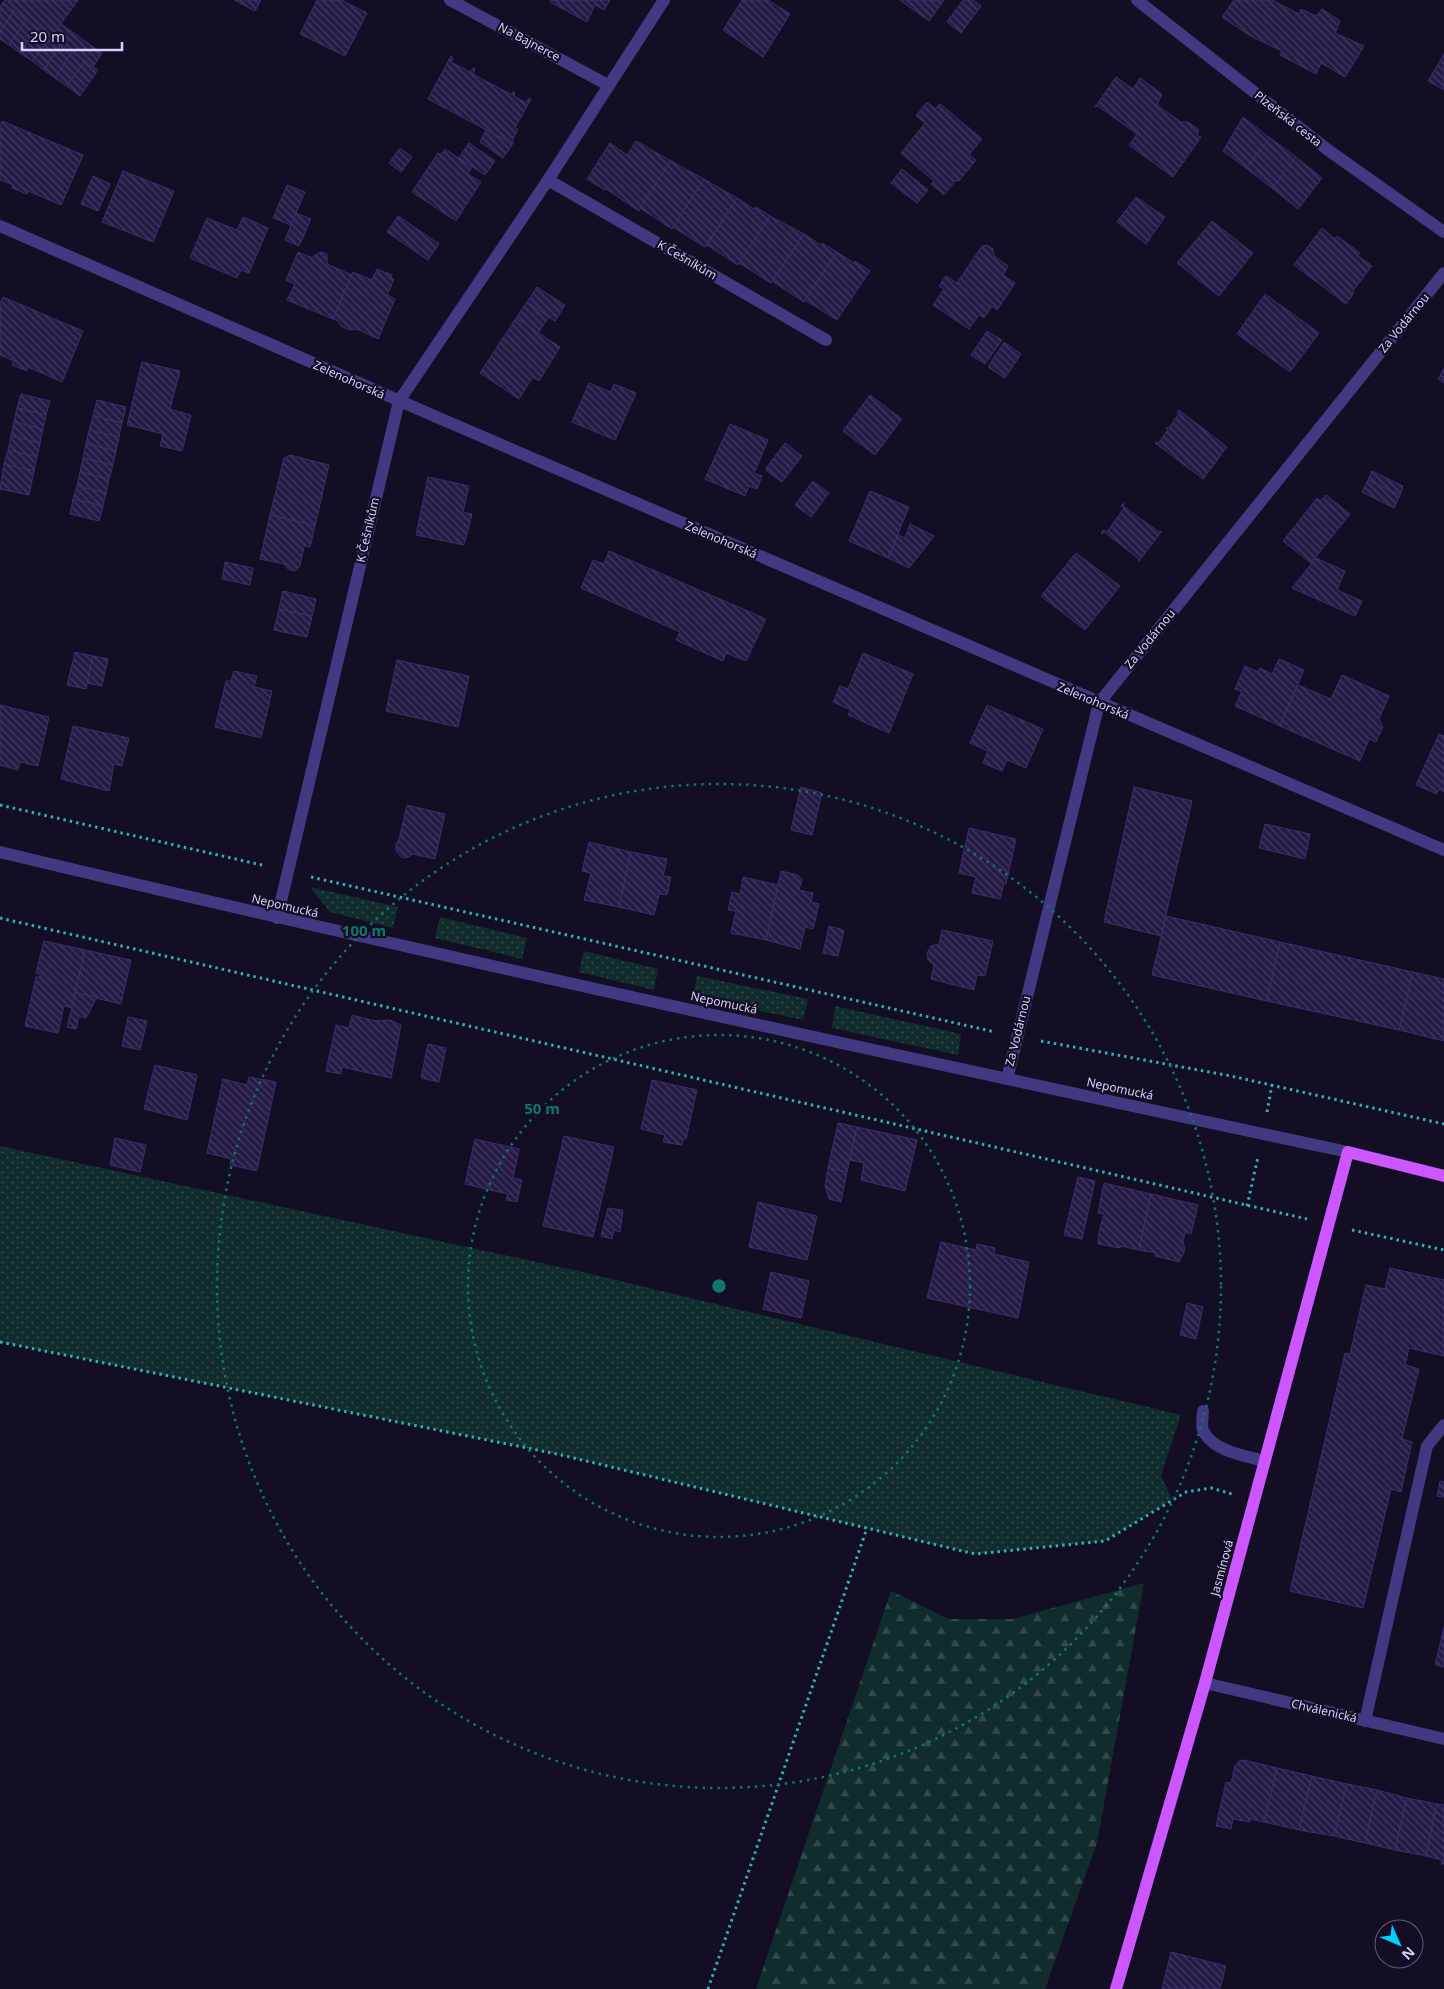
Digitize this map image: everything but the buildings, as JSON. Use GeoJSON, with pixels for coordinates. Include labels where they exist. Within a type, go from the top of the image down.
{"type":"FeatureCollection","features":[{"type":"Feature","properties":{"kind":"main road","name":"Nepomucká"},"geometry":{"type":"LineString","coordinates":[[1348,1152],[1444,1176]]}},
{"type":"Feature","properties":{"kind":"main road","name":"Jasmínová"},"geometry":{"type":"LineString","coordinates":[[1116,1989],[1205,1683],[1348,1152]]}},
{"type":"Feature","properties":{"kind":"street","name":"Na Bajnerce"},"geometry":{"type":"LineString","coordinates":[[450,0],[608,85]]}},
{"type":"Feature","properties":{"kind":"street","name":"K Češníkům"},"geometry":{"type":"LineString","coordinates":[[277,918],[399,401],[548,180],[664,0]]}},
{"type":"Feature","properties":{"kind":"street","name":"Plzeňská cesta"},"geometry":{"type":"LineString","coordinates":[[1137,0],[1328,150],[1444,232]]}},
{"type":"Feature","properties":{"kind":"street","name":"K Češníkům"},"geometry":{"type":"LineString","coordinates":[[548,180],[826,340]]}},
{"type":"Feature","properties":{"kind":"street","name":"Zelenohorská"},"geometry":{"type":"LineString","coordinates":[[0,226],[399,401],[1444,850]]}},
{"type":"Feature","properties":{"kind":"street","name":"Za Vodárnou"},"geometry":{"type":"LineString","coordinates":[[1007,1079],[1099,703],[1444,273]]}},
{"type":"Feature","properties":{"kind":"street","name":"Nepomucká"},"geometry":{"type":"LineString","coordinates":[[0,852],[277,918],[1348,1152]]}},
{"type":"Feature","properties":{"kind":"street"},"geometry":{"type":"LineString","coordinates":[[1203,1411],[1202,1429],[1211,1442],[1232,1451],[1265,1461]]}},
{"type":"Feature","properties":{"kind":"street"},"geometry":{"type":"LineString","coordinates":[[1365,1721],[1427,1446],[1444,1425]]}},
{"type":"Feature","properties":{"kind":"street","name":"Chválenická"},"geometry":{"type":"LineString","coordinates":[[1205,1683],[1444,1739]]}},
{"type":"Feature","properties":{"kind":"path"},"geometry":{"type":"LineString","coordinates":[[0,805],[288,872],[1017,1036],[1231,1076],[1444,1124]]}},
{"type":"Feature","properties":{"kind":"path"},"geometry":{"type":"LineString","coordinates":[[0,918],[1247,1206]]}},
{"type":"Feature","properties":{"kind":"path"},"geometry":{"type":"LineString","coordinates":[[0,1342],[557,1454],[975,1554],[1105,1541],[1186,1492],[1210,1488],[1255,1499]]}},
{"type":"Feature","properties":{"kind":"path"},"geometry":{"type":"LineString","coordinates":[[708,1989],[867,1528]]}},
{"type":"Feature","properties":{"kind":"green space"},"geometry":{"type":"Polygon","coordinates":[[[310,887],[398,907],[393,928],[330,912],[310,887]]]}},
{"type":"Feature","properties":{"kind":"green space"},"geometry":{"type":"Polygon","coordinates":[[[440,917],[527,938],[522,959],[435,938],[440,917]]]}},
{"type":"Feature","properties":{"kind":"green space"},"geometry":{"type":"Polygon","coordinates":[[[584,951],[658,969],[654,990],[579,972],[584,951]]]}},
{"type":"Feature","properties":{"kind":"green space"},"geometry":{"type":"Polygon","coordinates":[[[697,976],[808,999],[803,1020],[693,997],[697,976]]]}},
{"type":"Feature","properties":{"kind":"green space"},"geometry":{"type":"Polygon","coordinates":[[[835,1006],[961,1034],[958,1055],[832,1028],[835,1006]]]}},
{"type":"Feature","properties":{"kind":"green space"},"geometry":{"type":"Polygon","coordinates":[[[0,1146],[574,1270],[1181,1415],[1161,1475],[1172,1500],[1105,1541],[975,1554],[557,1454],[0,1342],[0,1146]]]}},
{"type":"Feature","properties":{"kind":"green space"},"geometry":{"type":"Polygon","coordinates":[[[1144,1583],[1097,1843],[1045,1989],[756,1989],[891,1591],[949,1619],[1012,1619],[1144,1583]]]}}]}
